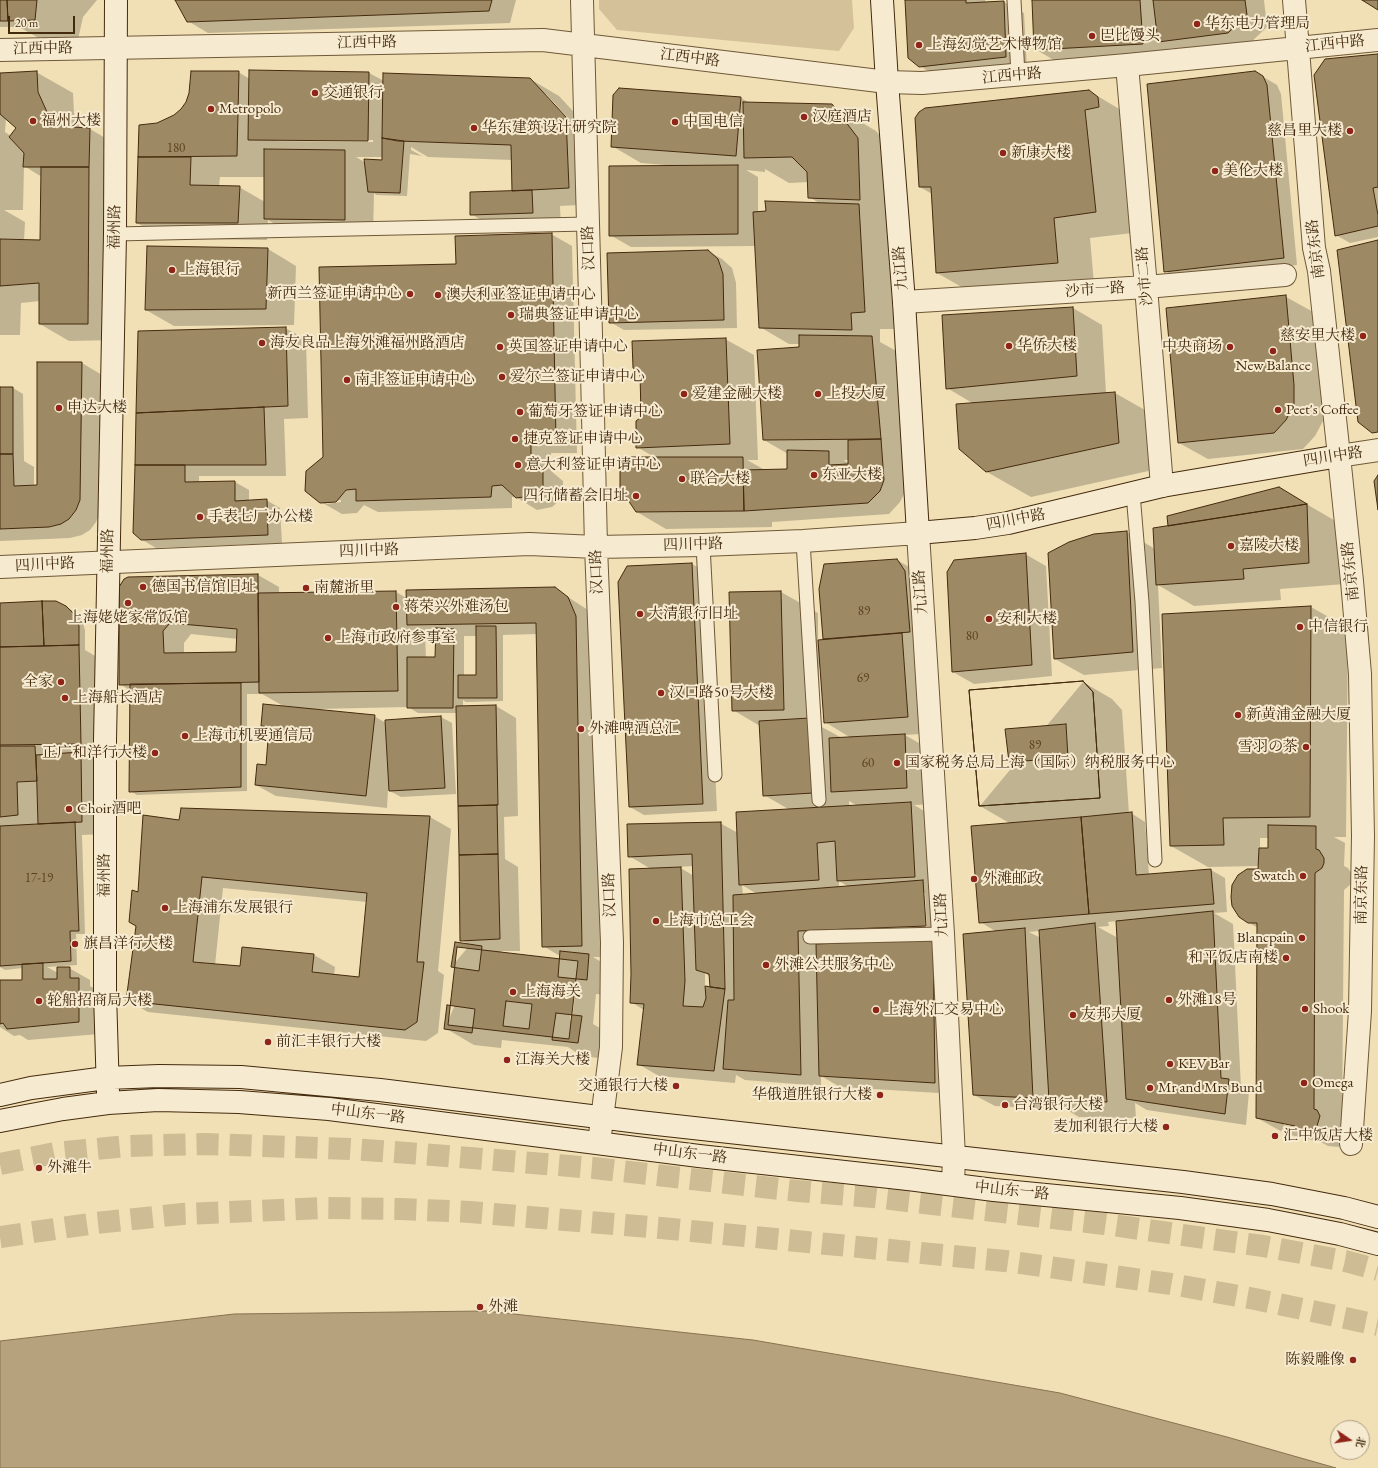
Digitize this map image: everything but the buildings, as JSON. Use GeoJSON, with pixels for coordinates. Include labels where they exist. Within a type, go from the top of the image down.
{"type":"FeatureCollection","features":[{"type":"Feature","properties":{"kind":"street","name":"福州路"},"geometry":{"type":"LineString","coordinates":[[108,1102],[106,1078],[105,740],[115,234],[116,0]]}},
{"type":"Feature","properties":{"kind":"street","name":"汉口路"},"geometry":{"type":"LineString","coordinates":[[582,0],[596,547],[612,942],[611,1047],[599,1143]]}},
{"type":"Feature","properties":{"kind":"street","name":"九江路"},"geometry":{"type":"LineString","coordinates":[[882,0],[904,302],[943,934],[954,1157],[953,1184]]}},
{"type":"Feature","properties":{"kind":"street","name":"南京东路"},"geometry":{"type":"LineString","coordinates":[[1294,0],[1314,248],[1319,272],[1340,456],[1360,674],[1363,828],[1360,1011],[1351,1144]]}},
{"type":"Feature","properties":{"kind":"street","name":"江西中路"},"geometry":{"type":"LineString","coordinates":[[0,50],[543,40],[887,82],[922,83],[1127,66],[1378,40]]}},
{"type":"Feature","properties":{"kind":"street","name":"沙市二路"},"geometry":{"type":"LineString","coordinates":[[1127,66],[1162,486]]}},
{"type":"Feature","properties":{"kind":"street","name":"沙市一路"},"geometry":{"type":"LineString","coordinates":[[904,302],[1146,287],[1285,276]]}},
{"type":"Feature","properties":{"kind":"street","name":"四川中路"},"geometry":{"type":"LineString","coordinates":[[0,567],[529,544],[596,547],[703,545],[803,541],[918,533],[975,528],[1008,523],[1162,486],[1378,450]]}},
{"type":"Feature","properties":{"kind":"street","name":"中山东一路"},"geometry":{"type":"LineString","coordinates":[[0,1095],[31,1088],[106,1078],[159,1076],[241,1077],[380,1090],[603,1118],[1183,1182],[1272,1194],[1344,1208],[1378,1217]]}},
{"type":"Feature","properties":{"kind":"street","name":"中山东一路"},"geometry":{"type":"LineString","coordinates":[[0,1121],[108,1102],[173,1100],[239,1102],[314,1108],[994,1190],[1180,1208],[1268,1220],[1340,1234],[1378,1244]]}},
{"type":"Feature","properties":{"kind":"lane"},"geometry":{"type":"LineString","coordinates":[[1014,0],[1018,75]]}},
{"type":"Feature","properties":{"kind":"lane"},"geometry":{"type":"LineString","coordinates":[[115,234],[588,224]]}},
{"type":"Feature","properties":{"kind":"lane"},"geometry":{"type":"LineString","coordinates":[[1133,493],[1141,596],[1155,860]]}},
{"type":"Feature","properties":{"kind":"lane"},"geometry":{"type":"LineString","coordinates":[[803,541],[819,800]]}},
{"type":"Feature","properties":{"kind":"lane"},"geometry":{"type":"LineString","coordinates":[[703,545],[714,775]]}},
{"type":"Feature","properties":{"kind":"lane"},"geometry":{"type":"LineString","coordinates":[[810,937],[943,934]]}},
{"type":"Feature","properties":{"kind":"shaded area"},"geometry":{"type":"Polygon","coordinates":[[[599,0],[852,0],[854,28],[839,51],[617,30],[599,9],[599,0]]]}},
{"type":"Feature","properties":{"kind":"shaded area"},"geometry":{"type":"Polygon","coordinates":[[[486,1311],[753,1340],[1060,1393],[1227,1437],[1336,1468],[0,1468],[0,1341],[234,1314],[486,1311]]]}},
{"type":"Feature","properties":{"kind":"tunnel"},"geometry":{"type":"LineString","coordinates":[[0,1164],[55,1153],[127,1146],[206,1144],[350,1149],[422,1154],[594,1168],[798,1191],[873,1197],[1104,1224],[1263,1246],[1345,1261],[1378,1270]]}},
{"type":"Feature","properties":{"kind":"tunnel"},"geometry":{"type":"LineString","coordinates":[[0,1237],[96,1223],[182,1214],[325,1208],[470,1212],[661,1228],[1005,1261],[1171,1284],[1255,1299],[1378,1325]]}},
{"type":"Feature","properties":{"kind":"place","name":"华东电力管理局"},"geometry":{"type":"Point","coordinates":[1197,24]}},
{"type":"Feature","properties":{"kind":"place","name":"巴比馒头"},"geometry":{"type":"Point","coordinates":[1092,36]}},
{"type":"Feature","properties":{"kind":"place","name":"上海幻觉艺术博物馆"},"geometry":{"type":"Point","coordinates":[919,45]}},
{"type":"Feature","properties":{"kind":"place","name":"交通银行"},"geometry":{"type":"Point","coordinates":[315,93]}},
{"type":"Feature","properties":{"kind":"place","name":"Metropolo"},"geometry":{"type":"Point","coordinates":[211,109]}},
{"type":"Feature","properties":{"kind":"place","name":"汉庭酒店"},"geometry":{"type":"Point","coordinates":[804,117]}},
{"type":"Feature","properties":{"kind":"place","name":"福州大楼"},"geometry":{"type":"Point","coordinates":[33,121]}},
{"type":"Feature","properties":{"kind":"place","name":"中国电信"},"geometry":{"type":"Point","coordinates":[675,122]}},
{"type":"Feature","properties":{"kind":"place","name":"华东建筑设计研究院"},"geometry":{"type":"Point","coordinates":[474,128]}},
{"type":"Feature","properties":{"kind":"place","name":"慈昌里大楼"},"geometry":{"type":"Point","coordinates":[1350,131]}},
{"type":"Feature","properties":{"kind":"place","name":"新康大楼"},"geometry":{"type":"Point","coordinates":[1003,153]}},
{"type":"Feature","properties":{"kind":"place","name":"美伦大楼"},"geometry":{"type":"Point","coordinates":[1215,171]}},
{"type":"Feature","properties":{"kind":"place","name":"上海银行"},"geometry":{"type":"Point","coordinates":[172,270]}},
{"type":"Feature","properties":{"kind":"place","name":"新西兰签证申请中心"},"geometry":{"type":"Point","coordinates":[410,294]}},
{"type":"Feature","properties":{"kind":"place","name":"澳大利亚签证申请中心"},"geometry":{"type":"Point","coordinates":[438,295]}},
{"type":"Feature","properties":{"kind":"place","name":"瑞典签证申请中心"},"geometry":{"type":"Point","coordinates":[511,315]}},
{"type":"Feature","properties":{"kind":"place","name":"慈安里大楼"},"geometry":{"type":"Point","coordinates":[1363,336]}},
{"type":"Feature","properties":{"kind":"place","name":"海友良品上海外滩福州路酒店"},"geometry":{"type":"Point","coordinates":[262,343]}},
{"type":"Feature","properties":{"kind":"place","name":"华侨大楼"},"geometry":{"type":"Point","coordinates":[1009,346]}},
{"type":"Feature","properties":{"kind":"place","name":"英国签证申请中心"},"geometry":{"type":"Point","coordinates":[500,347]}},
{"type":"Feature","properties":{"kind":"place","name":"中央商场"},"geometry":{"type":"Point","coordinates":[1230,347]}},
{"type":"Feature","properties":{"kind":"place","name":"New Balance"},"geometry":{"type":"Point","coordinates":[1273,351]}},
{"type":"Feature","properties":{"kind":"place","name":"爱尔兰签证申请中心"},"geometry":{"type":"Point","coordinates":[502,377]}},
{"type":"Feature","properties":{"kind":"place","name":"南非签证申请中心"},"geometry":{"type":"Point","coordinates":[347,380]}},
{"type":"Feature","properties":{"kind":"place","name":"爱建金融大楼"},"geometry":{"type":"Point","coordinates":[684,394]}},
{"type":"Feature","properties":{"kind":"place","name":"上投大厦"},"geometry":{"type":"Point","coordinates":[818,394]}},
{"type":"Feature","properties":{"kind":"place","name":"申达大楼"},"geometry":{"type":"Point","coordinates":[59,408]}},
{"type":"Feature","properties":{"kind":"place","name":"Peet's Coffee"},"geometry":{"type":"Point","coordinates":[1278,410]}},
{"type":"Feature","properties":{"kind":"place","name":"葡萄牙签证申请中心"},"geometry":{"type":"Point","coordinates":[520,412]}},
{"type":"Feature","properties":{"kind":"place","name":"捷克签证申请中心"},"geometry":{"type":"Point","coordinates":[515,439]}},
{"type":"Feature","properties":{"kind":"place","name":"意大利签证申请中心"},"geometry":{"type":"Point","coordinates":[518,465]}},
{"type":"Feature","properties":{"kind":"place","name":"东亚大楼"},"geometry":{"type":"Point","coordinates":[814,475]}},
{"type":"Feature","properties":{"kind":"place","name":"联合大楼"},"geometry":{"type":"Point","coordinates":[682,479]}},
{"type":"Feature","properties":{"kind":"place","name":"四行储蓄会旧址"},"geometry":{"type":"Point","coordinates":[636,496]}},
{"type":"Feature","properties":{"kind":"place","name":"手表七厂办公楼"},"geometry":{"type":"Point","coordinates":[200,517]}},
{"type":"Feature","properties":{"kind":"place","name":"嘉陵大楼"},"geometry":{"type":"Point","coordinates":[1231,546]}},
{"type":"Feature","properties":{"kind":"place","name":"德国书信馆旧址"},"geometry":{"type":"Point","coordinates":[143,587]}},
{"type":"Feature","properties":{"kind":"place","name":"南麓浙里"},"geometry":{"type":"Point","coordinates":[306,588]}},
{"type":"Feature","properties":{"kind":"place","name":"上海姥姥家常饭馆"},"geometry":{"type":"Point","coordinates":[128,603]}},
{"type":"Feature","properties":{"kind":"place","name":"蒋荣兴外难汤包"},"geometry":{"type":"Point","coordinates":[396,607]}},
{"type":"Feature","properties":{"kind":"place","name":"大清银行旧址"},"geometry":{"type":"Point","coordinates":[640,614]}},
{"type":"Feature","properties":{"kind":"place","name":"安利大楼"},"geometry":{"type":"Point","coordinates":[989,619]}},
{"type":"Feature","properties":{"kind":"place","name":"中信银行"},"geometry":{"type":"Point","coordinates":[1300,627]}},
{"type":"Feature","properties":{"kind":"place","name":"上海市政府参事室"},"geometry":{"type":"Point","coordinates":[328,638]}},
{"type":"Feature","properties":{"kind":"place","name":"全家"},"geometry":{"type":"Point","coordinates":[61,682]}},
{"type":"Feature","properties":{"kind":"place","name":"汉口路50号大楼"},"geometry":{"type":"Point","coordinates":[661,693]}},
{"type":"Feature","properties":{"kind":"place","name":"上海船长酒店"},"geometry":{"type":"Point","coordinates":[65,698]}},
{"type":"Feature","properties":{"kind":"place","name":"新黄浦金融大厦"},"geometry":{"type":"Point","coordinates":[1238,715]}},
{"type":"Feature","properties":{"kind":"place","name":"外滩啤酒总汇"},"geometry":{"type":"Point","coordinates":[581,729]}},
{"type":"Feature","properties":{"kind":"place","name":"上海市机要通信局"},"geometry":{"type":"Point","coordinates":[185,736]}},
{"type":"Feature","properties":{"kind":"place","name":"雪羽の茶"},"geometry":{"type":"Point","coordinates":[1306,747]}},
{"type":"Feature","properties":{"kind":"place","name":"正广和洋行大楼"},"geometry":{"type":"Point","coordinates":[155,753]}},
{"type":"Feature","properties":{"kind":"place","name":"国家税务总局上海（国际）纳税服务中心"},"geometry":{"type":"Point","coordinates":[897,763]}},
{"type":"Feature","properties":{"kind":"place","name":"Choir酒吧"},"geometry":{"type":"Point","coordinates":[69,809]}},
{"type":"Feature","properties":{"kind":"place","name":"Swatch"},"geometry":{"type":"Point","coordinates":[1303,876]}},
{"type":"Feature","properties":{"kind":"place","name":"外滩邮政"},"geometry":{"type":"Point","coordinates":[974,879]}},
{"type":"Feature","properties":{"kind":"place","name":"上海浦东发展银行"},"geometry":{"type":"Point","coordinates":[165,908]}},
{"type":"Feature","properties":{"kind":"place","name":"上海市总工会"},"geometry":{"type":"Point","coordinates":[656,921]}},
{"type":"Feature","properties":{"kind":"place","name":"Blancpain"},"geometry":{"type":"Point","coordinates":[1302,938]}},
{"type":"Feature","properties":{"kind":"place","name":"旗昌洋行大楼"},"geometry":{"type":"Point","coordinates":[75,944]}},
{"type":"Feature","properties":{"kind":"place","name":"和平饭店南楼"},"geometry":{"type":"Point","coordinates":[1286,958]}},
{"type":"Feature","properties":{"kind":"place","name":"外滩公共服务中心"},"geometry":{"type":"Point","coordinates":[766,965]}},
{"type":"Feature","properties":{"kind":"place","name":"上海海关"},"geometry":{"type":"Point","coordinates":[513,992]}},
{"type":"Feature","properties":{"kind":"place","name":"外滩18号"},"geometry":{"type":"Point","coordinates":[1169,1000]}},
{"type":"Feature","properties":{"kind":"place","name":"轮船招商局大楼"},"geometry":{"type":"Point","coordinates":[39,1001]}},
{"type":"Feature","properties":{"kind":"place","name":"Shook"},"geometry":{"type":"Point","coordinates":[1305,1009]}},
{"type":"Feature","properties":{"kind":"place","name":"上海外汇交易中心"},"geometry":{"type":"Point","coordinates":[876,1010]}},
{"type":"Feature","properties":{"kind":"place","name":"友邦大厦"},"geometry":{"type":"Point","coordinates":[1073,1015]}},
{"type":"Feature","properties":{"kind":"place","name":"前汇丰银行大楼"},"geometry":{"type":"Point","coordinates":[268,1042]}},
{"type":"Feature","properties":{"kind":"place","name":"江海关大楼"},"geometry":{"type":"Point","coordinates":[507,1060]}},
{"type":"Feature","properties":{"kind":"place","name":"KEV Bar"},"geometry":{"type":"Point","coordinates":[1170,1064]}},
{"type":"Feature","properties":{"kind":"place","name":"Omega"},"geometry":{"type":"Point","coordinates":[1304,1083]}},
{"type":"Feature","properties":{"kind":"place","name":"交通银行大楼"},"geometry":{"type":"Point","coordinates":[676,1086]}},
{"type":"Feature","properties":{"kind":"place","name":"Mr and Mrs Bund"},"geometry":{"type":"Point","coordinates":[1150,1088]}},
{"type":"Feature","properties":{"kind":"place","name":"华俄道胜银行大楼"},"geometry":{"type":"Point","coordinates":[880,1095]}},
{"type":"Feature","properties":{"kind":"place","name":"台湾银行大楼"},"geometry":{"type":"Point","coordinates":[1005,1105]}},
{"type":"Feature","properties":{"kind":"place","name":"麦加利银行大楼"},"geometry":{"type":"Point","coordinates":[1166,1127]}},
{"type":"Feature","properties":{"kind":"place","name":"汇中饭店大楼"},"geometry":{"type":"Point","coordinates":[1275,1136]}},
{"type":"Feature","properties":{"kind":"place","name":"外滩牛"},"geometry":{"type":"Point","coordinates":[39,1168]}},
{"type":"Feature","properties":{"kind":"place","name":"外滩"},"geometry":{"type":"Point","coordinates":[480,1307]}},
{"type":"Feature","properties":{"kind":"place","name":"陈毅雕像"},"geometry":{"type":"Point","coordinates":[1353,1360]}}]}
